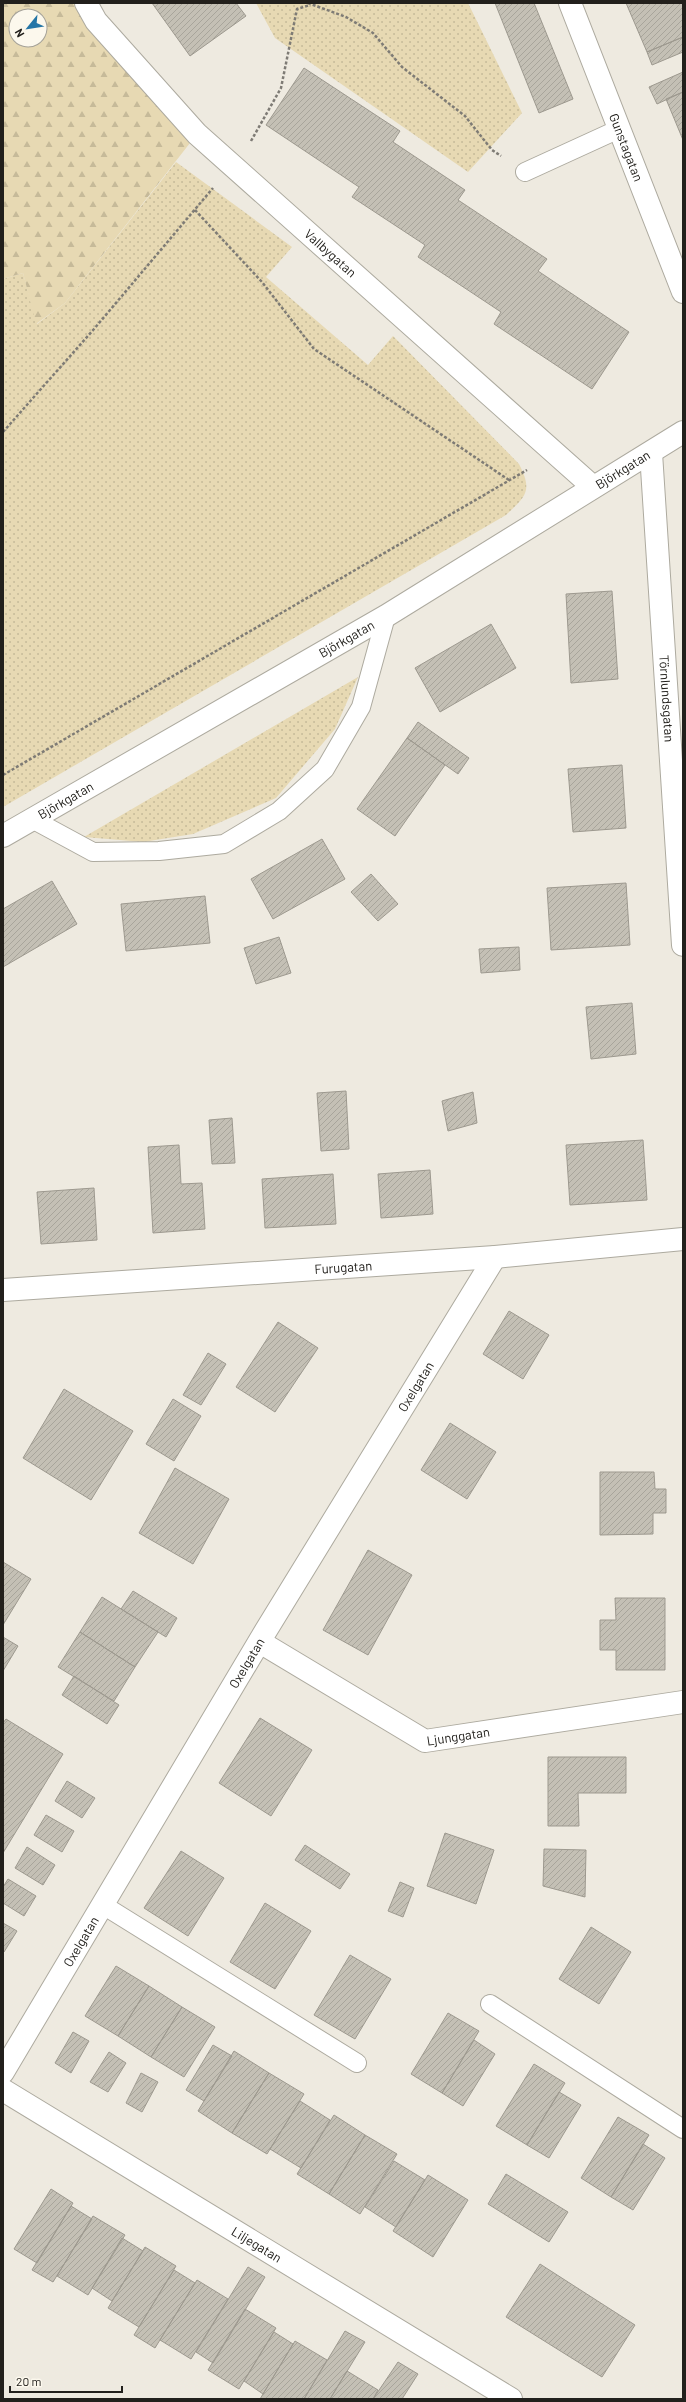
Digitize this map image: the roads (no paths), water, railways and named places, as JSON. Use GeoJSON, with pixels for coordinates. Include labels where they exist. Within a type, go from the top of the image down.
{"type":"FeatureCollection","features":[{"type":"Feature","properties":{"kind":"street","name":"Vallbygatan"},"geometry":{"type":"LineString","coordinates":[[86,3],[96,20],[197,134],[592,486]]}},
{"type":"Feature","properties":{"kind":"street","name":"Gunstagatan"},"geometry":{"type":"LineString","coordinates":[[570,3],[683,292]]}},
{"type":"Feature","properties":{"kind":"street","name":"Björkgatan"},"geometry":{"type":"LineString","coordinates":[[3,836],[386,616],[592,486],[651,453],[683,432]]}},
{"type":"Feature","properties":{"kind":"street","name":"Törnlundsgatan"},"geometry":{"type":"LineString","coordinates":[[651,453],[683,945]]}},
{"type":"Feature","properties":{"kind":"street","name":"Furugatan"},"geometry":{"type":"LineString","coordinates":[[3,1290],[495,1257],[683,1239]]}},
{"type":"Feature","properties":{"kind":"street","name":"Oxelgatan"},"geometry":{"type":"LineString","coordinates":[[3,2072],[260,1642],[495,1257]]}},
{"type":"Feature","properties":{"kind":"street","name":"Ljunggatan"},"geometry":{"type":"LineString","coordinates":[[260,1642],[425,1742],[683,1702]]}},
{"type":"Feature","properties":{"kind":"street","name":"Liljegatan"},"geometry":{"type":"LineString","coordinates":[[3,2090],[511,2399]]}},
{"type":"Feature","properties":{"kind":"lane"},"geometry":{"type":"LineString","coordinates":[[524,172],[619,129]]}},
{"type":"Feature","properties":{"kind":"lane"},"geometry":{"type":"LineString","coordinates":[[32,819],[93,852],[159,851],[224,844],[279,811],[324,769],[361,707],[386,616]]}},
{"type":"Feature","properties":{"kind":"lane"},"geometry":{"type":"LineString","coordinates":[[102,1905],[357,2063]]}},
{"type":"Feature","properties":{"kind":"lane"},"geometry":{"type":"LineString","coordinates":[[490,2004],[683,2129]]}}]}
